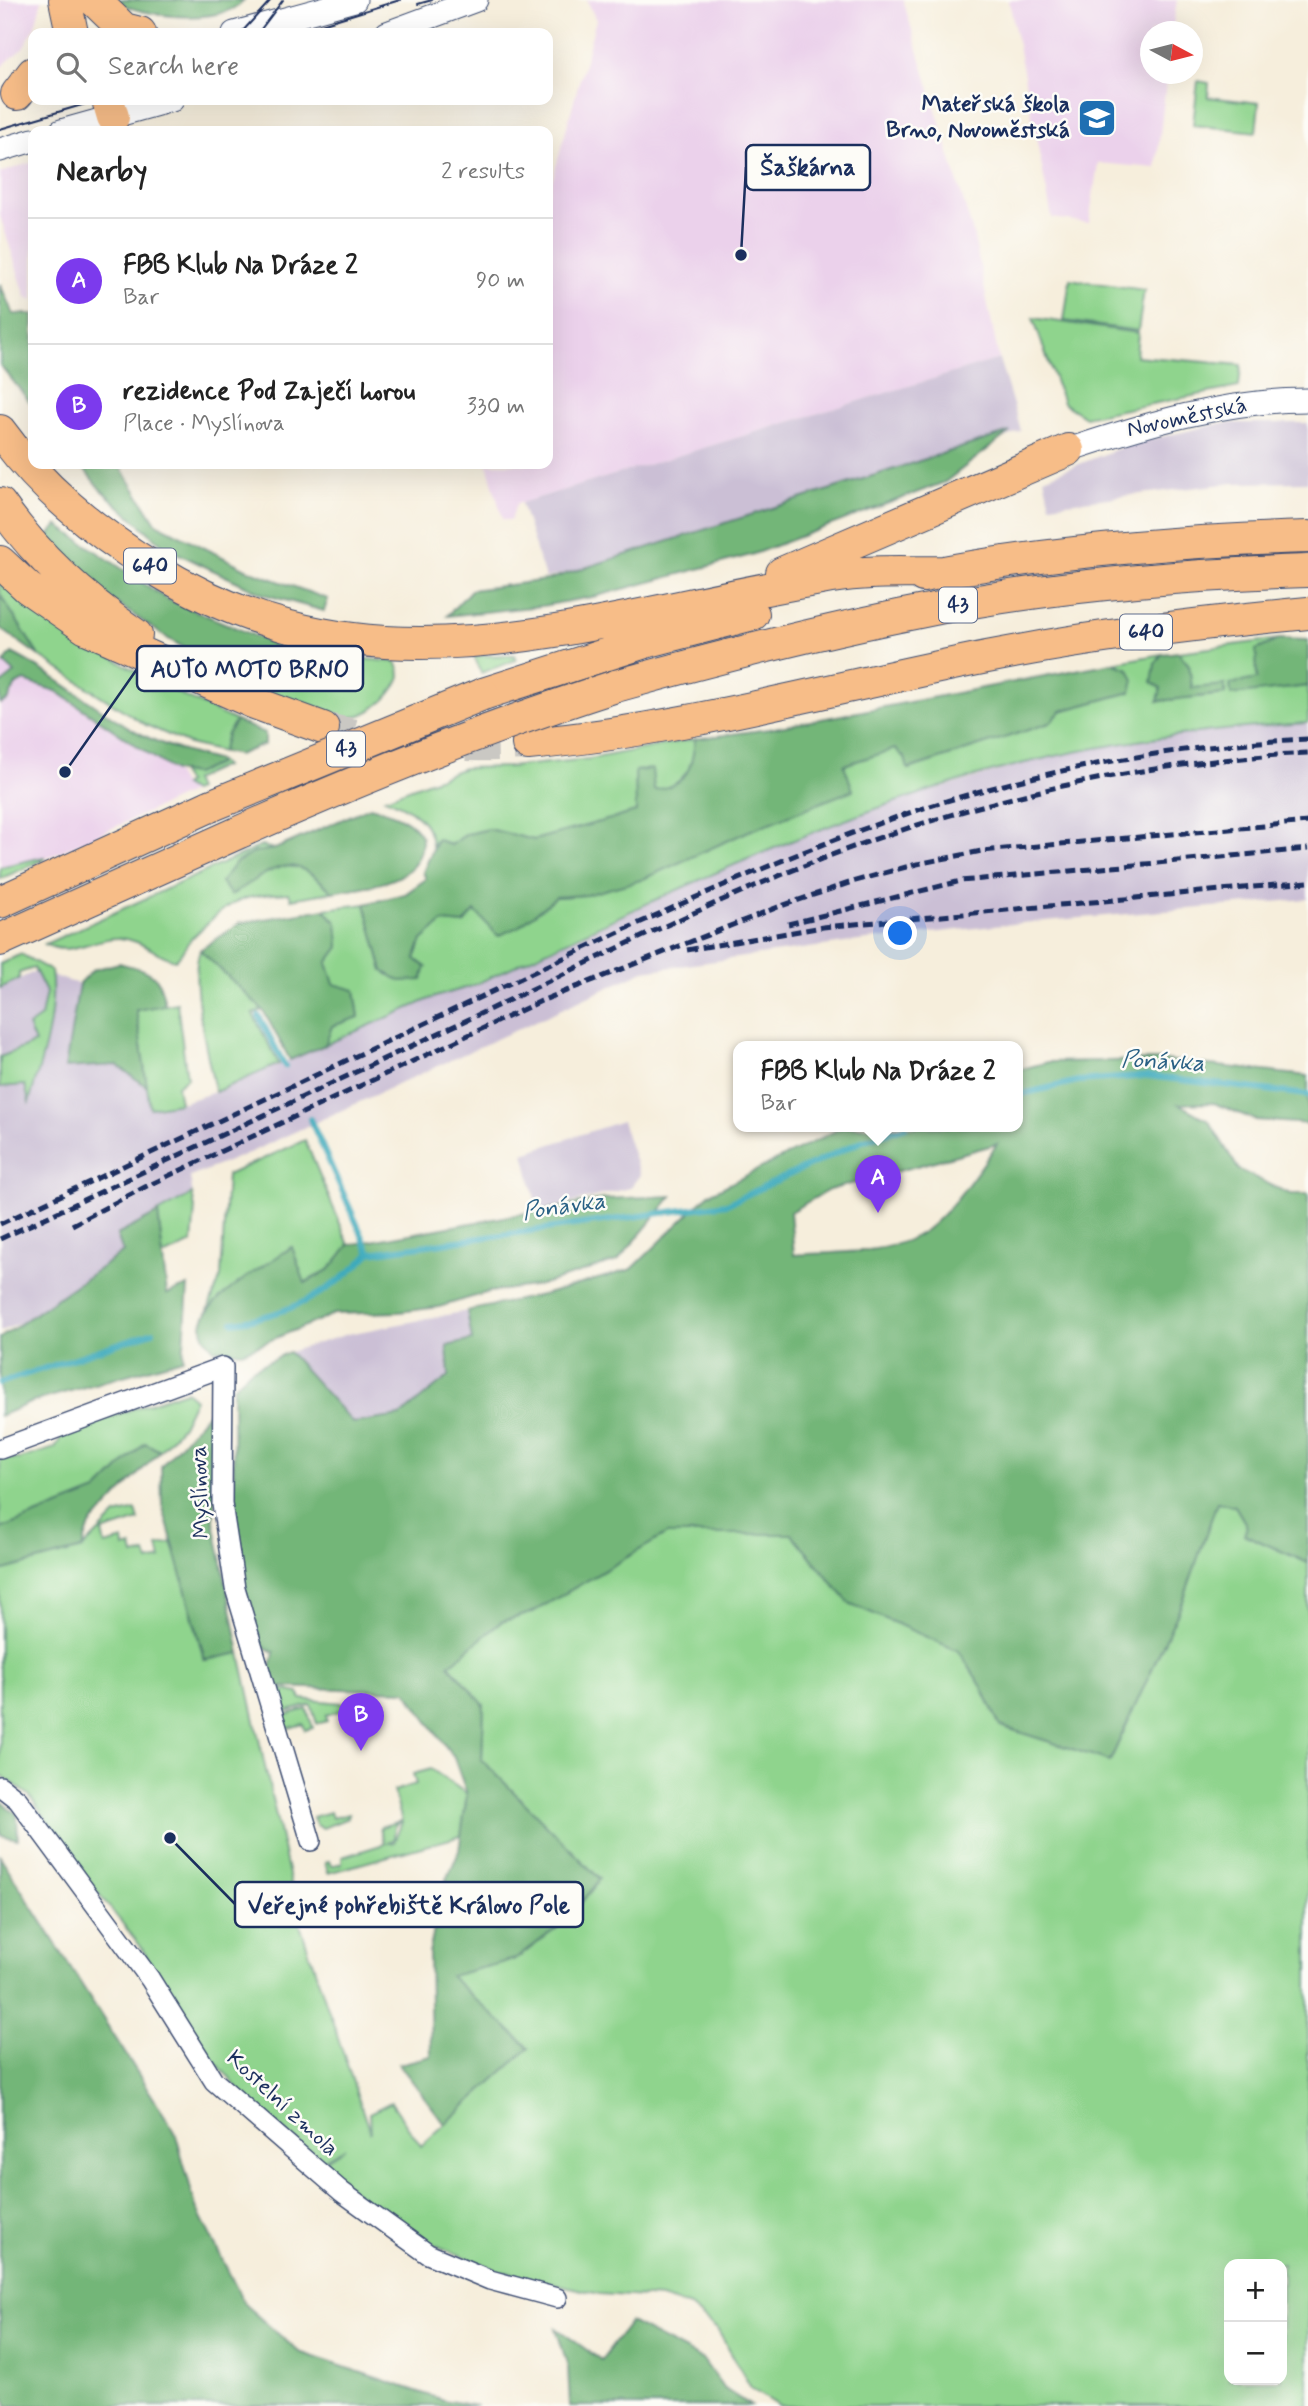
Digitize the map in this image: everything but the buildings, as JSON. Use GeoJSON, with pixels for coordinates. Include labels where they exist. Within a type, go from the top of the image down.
{"type":"FeatureCollection","features":[{"type":"Feature","properties":{"kind":"highway"},"geometry":{"type":"LineString","coordinates":[[58,28],[62,0]]}},
{"type":"Feature","properties":{"kind":"highway"},"geometry":{"type":"LineString","coordinates":[[62,0],[70,28]]}},
{"type":"Feature","properties":{"kind":"highway"},"geometry":{"type":"LineString","coordinates":[[84,0],[93,28]]}},
{"type":"Feature","properties":{"kind":"highway"},"geometry":{"type":"LineString","coordinates":[[94,0],[123,28]]}},
{"type":"Feature","properties":{"kind":"highway","name":"640"},"geometry":{"type":"LineString","coordinates":[[0,431],[28,463]]}},
{"type":"Feature","properties":{"kind":"highway"},"geometry":{"type":"LineString","coordinates":[[486,693],[581,643],[705,603],[802,566],[1068,450]]}},
{"type":"Feature","properties":{"kind":"highway","name":"640"},"geometry":{"type":"LineString","coordinates":[[33,469],[63,503],[120,547],[169,577],[225,606],[288,626],[339,637],[454,644],[570,631],[841,575],[944,572]]}},
{"type":"Feature","properties":{"kind":"highway"},"geometry":{"type":"LineString","coordinates":[[0,504],[54,569],[105,613],[208,680]]}},
{"type":"Feature","properties":{"kind":"highway","name":"43"},"geometry":{"type":"LineString","coordinates":[[0,902],[210,806],[486,693],[645,642],[837,594],[944,572],[1164,545],[1308,537]]}},
{"type":"Feature","properties":{"kind":"highway"},"geometry":{"type":"LineString","coordinates":[[0,562],[28,588],[86,628],[208,680],[252,702],[323,728]]}},
{"type":"Feature","properties":{"kind":"highway","name":"43"},"geometry":{"type":"LineString","coordinates":[[0,940],[342,787],[488,729],[616,686],[738,653],[922,611],[1108,584],[1308,571]]}},
{"type":"Feature","properties":{"kind":"highway","name":"640"},"geometry":{"type":"LineString","coordinates":[[528,744],[671,725],[1042,647],[1217,622],[1308,613]]}},
{"type":"Feature","properties":{"kind":"street"},"geometry":{"type":"LineString","coordinates":[[252,28],[355,0]]}},
{"type":"Feature","properties":{"kind":"street"},"geometry":{"type":"LineString","coordinates":[[394,28],[419,10],[476,0]]}},
{"type":"Feature","properties":{"kind":"street"},"geometry":{"type":"LineString","coordinates":[[76,126],[110,108],[133,105]]}},
{"type":"Feature","properties":{"kind":"street"},"geometry":{"type":"LineString","coordinates":[[0,150],[28,142]]}},
{"type":"Feature","properties":{"kind":"street","name":"Novoměstská"},"geometry":{"type":"LineString","coordinates":[[1068,450],[1160,420],[1268,402],[1308,400]]}},
{"type":"Feature","properties":{"kind":"street","name":"Myslínova"},"geometry":{"type":"LineString","coordinates":[[0,1449],[223,1367],[225,1532],[235,1588],[311,1841]]}},
{"type":"Feature","properties":{"kind":"street","name":"Kostelní zmola"},"geometry":{"type":"LineString","coordinates":[[0,1786],[18,1800],[150,1979],[214,2081],[342,2192],[428,2254],[491,2280],[557,2298]]}},
{"type":"Feature","properties":{"kind":"shaded area"},"geometry":{"type":"Polygon","coordinates":[[[0,0],[42,0],[34,28],[28,28],[28,39],[23,48],[0,68],[0,0]]]}},
{"type":"Feature","properties":{"kind":"shaded area"},"geometry":{"type":"Polygon","coordinates":[[[587,0],[903,0],[973,233],[999,359],[516,504],[511,520],[503,520],[488,469],[553,469],[553,178],[596,20],[587,0]]]}},
{"type":"Feature","properties":{"kind":"shaded area","name":"Mateřská škola Brno, Novoměstská"},"geometry":{"type":"Polygon","coordinates":[[[1009,0],[1177,0],[1174,21],[1140,21],[1140,84],[1166,84],[1156,168],[1098,163],[1089,223],[1052,218],[1009,0]]]}},
{"type":"Feature","properties":{"kind":"shaded area"},"geometry":{"type":"Polygon","coordinates":[[[28,164],[28,298],[0,216],[0,173],[28,164]]]}},
{"type":"Feature","properties":{"kind":"shaded area"},"geometry":{"type":"Polygon","coordinates":[[[999,359],[1021,431],[882,487],[749,528],[545,578],[521,503],[999,359]]]}},
{"type":"Feature","properties":{"kind":"shaded area"},"geometry":{"type":"Polygon","coordinates":[[[1222,423],[1308,423],[1308,482],[1232,483],[1050,505],[1044,478],[1130,444],[1222,423]]]}},
{"type":"Feature","properties":{"kind":"shaded area"},"geometry":{"type":"Polygon","coordinates":[[[12,653],[56,691],[174,771],[183,786],[192,792],[0,879],[0,659],[4,663],[12,653]]]}},
{"type":"Feature","properties":{"kind":"shaded area"},"geometry":{"type":"Polygon","coordinates":[[[1308,723],[1308,899],[1021,923],[859,941],[644,971],[251,1152],[190,1177],[195,1208],[192,1243],[0,1332],[0,988],[36,971],[79,984],[65,1067],[117,1065],[147,1087],[150,1108],[180,1103],[215,1092],[432,998],[472,986],[744,860],[884,805],[1027,763],[1095,748],[1170,736],[1308,723]]]}},
{"type":"Feature","properties":{"kind":"shaded area"},"geometry":{"type":"Polygon","coordinates":[[[622,1121],[640,1175],[630,1188],[538,1211],[524,1153],[622,1121]]]}},
{"type":"Feature","properties":{"kind":"shaded area"},"geometry":{"type":"Polygon","coordinates":[[[467,1311],[472,1340],[449,1376],[400,1416],[353,1423],[289,1352],[348,1334],[467,1311]]]}},
{"type":"Feature","properties":{"kind":"green space"},"geometry":{"type":"Polygon","coordinates":[[[114,0],[244,0],[219,14],[181,16],[142,11],[114,0]]]}},
{"type":"Feature","properties":{"kind":"green space"},"geometry":{"type":"Polygon","coordinates":[[[1203,82],[1209,83],[1208,97],[1259,103],[1256,132],[1193,125],[1198,84],[1203,82]]]}},
{"type":"Feature","properties":{"kind":"green space"},"geometry":{"type":"Polygon","coordinates":[[[1070,279],[1144,290],[1138,331],[1064,321],[1070,279]]]}},
{"type":"Feature","properties":{"kind":"green space"},"geometry":{"type":"Polygon","coordinates":[[[0,284],[13,314],[28,314],[28,400],[0,365],[0,284]]]}},
{"type":"Feature","properties":{"kind":"green space"},"geometry":{"type":"Polygon","coordinates":[[[1033,318],[1138,333],[1136,356],[1241,365],[1239,387],[1085,417],[1063,403],[1033,318]]]}},
{"type":"Feature","properties":{"kind":"green space"},"geometry":{"type":"Polygon","coordinates":[[[1010,432],[945,482],[751,555],[597,596],[542,606],[447,616],[471,590],[547,580],[1010,432]]]}},
{"type":"Feature","properties":{"kind":"green space"},"geometry":{"type":"Polygon","coordinates":[[[84,469],[122,469],[156,523],[248,570],[328,599],[324,611],[263,594],[166,548],[100,489],[84,469]]]}},
{"type":"Feature","properties":{"kind":"green space"},"geometry":{"type":"Polygon","coordinates":[[[57,525],[167,599],[272,643],[269,681],[252,685],[170,640],[99,591],[48,537],[57,525]]]}},
{"type":"Feature","properties":{"kind":"green space"},"geometry":{"type":"Polygon","coordinates":[[[0,576],[54,620],[112,658],[236,721],[227,734],[222,752],[189,744],[146,725],[39,656],[0,594],[0,576]]]}},
{"type":"Feature","properties":{"kind":"green space"},"geometry":{"type":"Polygon","coordinates":[[[0,594],[39,656],[0,628],[0,594]]]}},
{"type":"Feature","properties":{"kind":"green space"},"geometry":{"type":"Polygon","coordinates":[[[273,638],[334,651],[335,656],[396,662],[400,672],[399,679],[385,699],[362,714],[343,718],[320,712],[252,685],[269,681],[273,638]]]}},
{"type":"Feature","properties":{"kind":"green space"},"geometry":{"type":"Polygon","coordinates":[[[1280,639],[1257,650],[1257,680],[1231,694],[1308,686],[1308,723],[1201,732],[1130,742],[1025,763],[953,783],[812,833],[743,861],[472,986],[432,998],[325,1045],[332,1026],[359,1017],[355,990],[334,985],[327,963],[339,947],[337,923],[324,909],[365,904],[383,971],[426,967],[415,959],[422,940],[443,922],[464,924],[475,911],[518,927],[556,897],[586,895],[852,790],[843,765],[895,749],[905,758],[909,769],[1050,723],[1061,711],[1131,692],[1129,669],[1112,663],[1162,654],[1155,664],[1161,688],[1158,701],[1225,694],[1225,685],[1192,689],[1189,665],[1178,652],[1280,639]]]}},
{"type":"Feature","properties":{"kind":"green space"},"geometry":{"type":"Polygon","coordinates":[[[1280,639],[1308,640],[1308,686],[1231,695],[1230,684],[1257,679],[1256,650],[1280,639]]]}},
{"type":"Feature","properties":{"kind":"green space"},"geometry":{"type":"Polygon","coordinates":[[[1178,652],[1189,665],[1192,688],[1225,685],[1225,694],[1158,701],[1161,688],[1152,682],[1155,664],[1162,654],[1178,652]]]}},
{"type":"Feature","properties":{"kind":"green space"},"geometry":{"type":"Polygon","coordinates":[[[12,653],[141,734],[189,753],[219,761],[218,764],[195,774],[174,771],[56,691],[24,681],[16,685],[8,700],[0,704],[0,685],[15,673],[4,663],[12,653]]]}},
{"type":"Feature","properties":{"kind":"green space"},"geometry":{"type":"Polygon","coordinates":[[[514,655],[516,660],[481,673],[474,656],[514,655]]]}},
{"type":"Feature","properties":{"kind":"green space"},"geometry":{"type":"Polygon","coordinates":[[[1112,663],[1129,669],[1134,680],[1131,692],[1061,711],[1050,723],[908,769],[905,758],[895,749],[844,765],[853,790],[749,831],[641,880],[586,895],[556,897],[518,927],[498,936],[475,911],[464,924],[443,922],[422,940],[415,959],[426,967],[422,980],[400,981],[383,971],[365,904],[405,894],[426,879],[423,872],[437,839],[450,845],[467,834],[489,829],[534,840],[636,812],[635,771],[652,769],[654,790],[674,784],[686,774],[695,739],[769,729],[1112,663]]]}},
{"type":"Feature","properties":{"kind":"green space"},"geometry":{"type":"Polygon","coordinates":[[[236,721],[265,733],[265,744],[238,755],[222,752],[227,734],[236,721]]]}},
{"type":"Feature","properties":{"kind":"green space"},"geometry":{"type":"Polygon","coordinates":[[[695,739],[692,767],[673,787],[654,791],[637,812],[534,840],[489,829],[467,834],[450,845],[437,839],[432,846],[431,837],[423,822],[402,806],[385,798],[464,768],[509,767],[589,759],[695,739]]]}},
{"type":"Feature","properties":{"kind":"green space"},"geometry":{"type":"Polygon","coordinates":[[[219,761],[224,766],[193,780],[197,790],[192,792],[183,786],[187,783],[180,772],[195,774],[219,761]]]}},
{"type":"Feature","properties":{"kind":"green space"},"geometry":{"type":"Polygon","coordinates":[[[370,807],[407,821],[422,838],[420,854],[413,866],[403,874],[376,884],[332,892],[305,870],[293,866],[271,871],[231,895],[221,882],[235,863],[255,852],[275,849],[370,807]]]}},
{"type":"Feature","properties":{"kind":"green space"},"geometry":{"type":"Polygon","coordinates":[[[261,846],[275,849],[244,859],[222,881],[231,895],[271,871],[293,866],[317,878],[332,892],[291,899],[289,893],[271,894],[234,903],[205,926],[175,960],[134,941],[119,938],[64,949],[45,944],[261,846]]]}},
{"type":"Feature","properties":{"kind":"green space"},"geometry":{"type":"Polygon","coordinates":[[[44,857],[45,859],[0,879],[0,867],[44,857]]]}},
{"type":"Feature","properties":{"kind":"green space"},"geometry":{"type":"Polygon","coordinates":[[[324,909],[337,923],[339,947],[327,963],[334,984],[355,990],[359,1017],[332,1026],[325,1045],[290,1060],[263,1010],[200,950],[240,923],[324,909]]]}},
{"type":"Feature","properties":{"kind":"green space"},"geometry":{"type":"Polygon","coordinates":[[[200,950],[263,1010],[253,1014],[279,1064],[215,1092],[198,999],[196,980],[200,950]]]}},
{"type":"Feature","properties":{"kind":"green space"},"geometry":{"type":"Polygon","coordinates":[[[21,954],[51,971],[52,987],[47,1037],[29,1102],[25,1085],[0,1087],[0,1057],[35,1043],[28,1026],[41,1017],[46,992],[34,968],[19,973],[19,979],[0,988],[0,964],[21,954]]]}},
{"type":"Feature","properties":{"kind":"green space"},"geometry":{"type":"Polygon","coordinates":[[[119,963],[152,974],[163,994],[165,1005],[136,1010],[147,1087],[117,1065],[65,1068],[79,984],[93,970],[119,963]]]}},
{"type":"Feature","properties":{"kind":"green space"},"geometry":{"type":"Polygon","coordinates":[[[177,1003],[187,1078],[177,1086],[180,1103],[150,1108],[136,1010],[177,1003]]]}},
{"type":"Feature","properties":{"kind":"green space"},"geometry":{"type":"Polygon","coordinates":[[[1164,1060],[1308,1076],[1308,1124],[1255,1120],[1214,1103],[1179,1104],[1209,1121],[1239,1170],[1290,1194],[1308,1194],[1308,1563],[1244,1534],[1247,1526],[1235,1506],[1217,1502],[1183,1601],[1110,1761],[1000,1726],[982,1687],[959,1651],[849,1603],[792,1534],[667,1534],[531,1613],[501,1622],[449,1665],[484,1705],[482,1760],[600,1879],[567,1920],[516,1959],[450,1976],[529,2048],[445,2124],[399,2064],[431,2056],[429,1953],[443,1888],[459,1851],[467,1794],[454,1758],[406,1691],[275,1687],[270,1671],[274,1652],[261,1646],[244,1586],[234,1533],[233,1387],[252,1369],[289,1352],[353,1423],[400,1416],[449,1376],[447,1346],[472,1340],[467,1311],[546,1294],[632,1269],[709,1194],[833,1132],[1023,1132],[1023,1069],[1048,1062],[1164,1060]],[[997,1144],[829,1190],[790,1212],[794,1255],[872,1250],[903,1242],[927,1229],[971,1181],[997,1144]]]}},
{"type":"Feature","properties":{"kind":"green space"},"geometry":{"type":"Polygon","coordinates":[[[305,1140],[349,1245],[330,1269],[304,1283],[291,1247],[208,1310],[221,1276],[227,1175],[305,1140]]]}},
{"type":"Feature","properties":{"kind":"green space"},"geometry":{"type":"Polygon","coordinates":[[[192,1194],[195,1208],[192,1243],[163,1256],[158,1213],[192,1194]]]}},
{"type":"Feature","properties":{"kind":"green space"},"geometry":{"type":"Polygon","coordinates":[[[672,1196],[618,1261],[540,1285],[489,1292],[439,1307],[399,1312],[334,1314],[242,1352],[214,1349],[203,1332],[202,1325],[206,1315],[226,1293],[292,1247],[305,1283],[330,1269],[349,1245],[604,1199],[672,1196]]]}},
{"type":"Feature","properties":{"kind":"green space"},"geometry":{"type":"Polygon","coordinates":[[[158,1213],[167,1294],[188,1286],[183,1359],[32,1402],[0,1416],[0,1338],[123,1252],[117,1235],[158,1213]]]}},
{"type":"Feature","properties":{"kind":"green space"},"geometry":{"type":"Polygon","coordinates":[[[186,1391],[195,1399],[182,1426],[160,1451],[145,1443],[97,1491],[0,1529],[0,1458],[20,1459],[55,1448],[64,1432],[186,1391]]]}},
{"type":"Feature","properties":{"kind":"green space"},"geometry":{"type":"Polygon","coordinates":[[[215,1405],[214,1522],[240,1653],[205,1660],[162,1504],[161,1466],[215,1405]]]}},
{"type":"Feature","properties":{"kind":"green space"},"geometry":{"type":"Polygon","coordinates":[[[145,1443],[160,1451],[90,1525],[82,1549],[0,1571],[0,1529],[97,1491],[145,1443]]]}},
{"type":"Feature","properties":{"kind":"green space"},"geometry":{"type":"Polygon","coordinates":[[[1217,1502],[1235,1506],[1247,1526],[1245,1535],[1308,1563],[1308,2406],[779,2406],[751,2388],[717,2329],[690,2307],[661,2298],[599,2294],[497,2270],[425,2241],[347,2188],[321,2163],[345,2148],[319,2162],[244,2096],[184,2024],[142,1948],[94,1888],[29,1795],[0,1774],[0,1571],[82,1549],[116,1515],[136,1510],[139,1520],[102,1532],[105,1545],[123,1540],[124,1548],[132,1546],[134,1556],[146,1553],[149,1562],[161,1559],[158,1546],[173,1542],[204,1660],[240,1653],[300,1925],[370,2133],[369,2113],[391,2102],[421,2146],[529,2048],[449,1976],[516,1959],[567,1920],[600,1879],[482,1760],[484,1705],[449,1665],[501,1622],[531,1613],[667,1534],[792,1534],[849,1603],[959,1651],[982,1687],[1000,1726],[1110,1761],[1183,1601],[1217,1502]]]}},
{"type":"Feature","properties":{"kind":"green space"},"geometry":{"type":"Polygon","coordinates":[[[274,1688],[299,1693],[301,1699],[352,1704],[356,1715],[345,1718],[343,1710],[326,1715],[327,1721],[317,1724],[311,1705],[281,1713],[274,1688]]]}},
{"type":"Feature","properties":{"kind":"green space"},"geometry":{"type":"Polygon","coordinates":[[[307,1709],[313,1728],[305,1730],[303,1724],[286,1729],[282,1716],[307,1709]]]}},
{"type":"Feature","properties":{"kind":"green space"},"geometry":{"type":"Polygon","coordinates":[[[431,1769],[467,1794],[461,1836],[328,1873],[325,1862],[329,1861],[331,1866],[342,1863],[342,1857],[384,1844],[380,1827],[401,1821],[395,1826],[394,1838],[388,1843],[394,1842],[402,1822],[394,1791],[416,1784],[413,1774],[431,1769]]]}},
{"type":"Feature","properties":{"kind":"green space"},"geometry":{"type":"Polygon","coordinates":[[[0,1801],[17,1814],[18,1839],[0,1835],[0,1801]]]}},
{"type":"Feature","properties":{"kind":"green space"},"geometry":{"type":"Polygon","coordinates":[[[330,1812],[332,1818],[349,1814],[348,1818],[323,1828],[316,1825],[313,1817],[330,1812]]]}},
{"type":"Feature","properties":{"kind":"green space"},"geometry":{"type":"Polygon","coordinates":[[[0,1856],[175,2132],[196,2207],[245,2305],[299,2352],[443,2400],[477,2406],[7,2406],[0,2379],[0,1856]]]}},
{"type":"Feature","properties":{"kind":"green space"},"geometry":{"type":"Polygon","coordinates":[[[630,2322],[703,2360],[723,2388],[751,2406],[570,2406],[568,2367],[556,2328],[601,2360],[630,2322]]]}},
{"type":"Feature","properties":{"kind":"waterway"},"geometry":{"type":"LineString","coordinates":[[259,1016],[285,1066]]}},
{"type":"Feature","properties":{"kind":"waterway","name":"Ponávka"},"geometry":{"type":"LineString","coordinates":[[1023,1094],[1078,1081],[1147,1076],[1308,1095]]}},
{"type":"Feature","properties":{"kind":"waterway"},"geometry":{"type":"LineString","coordinates":[[310,1119],[370,1253]]}},
{"type":"Feature","properties":{"kind":"waterway","name":"Ponávka"},"geometry":{"type":"LineString","coordinates":[[233,1322],[272,1314],[308,1300],[340,1280],[370,1253],[727,1204],[862,1141],[890,1132]]}},
{"type":"Feature","properties":{"kind":"waterway","name":"Ponávka"},"geometry":{"type":"LineString","coordinates":[[0,1383],[153,1332]]}},
{"type":"Feature","properties":{"kind":"tunnel"},"geometry":{"type":"LineString","coordinates":[[323,728],[425,744],[528,744]]}},
{"type":"Feature","properties":{"kind":"tram line"},"geometry":{"type":"LineString","coordinates":[[246,28],[271,0]]}},
{"type":"Feature","properties":{"kind":"tram line"},"geometry":{"type":"LineString","coordinates":[[262,28],[283,0]]}},
{"type":"Feature","properties":{"kind":"tram line"},"geometry":{"type":"LineString","coordinates":[[308,28],[400,0]]}},
{"type":"Feature","properties":{"kind":"tram line"},"geometry":{"type":"LineString","coordinates":[[418,4],[432,0]]}},
{"type":"Feature","properties":{"kind":"tram line"},"geometry":{"type":"LineString","coordinates":[[0,129],[82,105]]}},
{"type":"Feature","properties":{"kind":"railway"},"geometry":{"type":"LineString","coordinates":[[0,1224],[648,919],[758,871],[870,827],[973,793],[1067,770],[1163,753],[1308,739]]}},
{"type":"Feature","properties":{"kind":"railway"},"geometry":{"type":"LineString","coordinates":[[0,1239],[706,907],[819,860],[934,820],[1026,794],[1166,767],[1308,753]]}},
{"type":"Feature","properties":{"kind":"railway"},"geometry":{"type":"LineString","coordinates":[[72,1225],[145,1187],[541,1001],[778,907],[852,882],[917,864],[982,851],[1308,822]]}},
{"type":"Feature","properties":{"kind":"railway"},"geometry":{"type":"LineString","coordinates":[[788,924],[961,881],[1308,849]]}},
{"type":"Feature","properties":{"kind":"railway"},"geometry":{"type":"LineString","coordinates":[[687,950],[823,927],[1308,882]]}},
{"type":"Feature","properties":{"kind":"place","name":"Mateřská škola Brno, Novoměstská"},"geometry":{"type":"Point","coordinates":[1097,118]}},
{"type":"Feature","properties":{"kind":"place","name":"Šaškárna"},"geometry":{"type":"Point","coordinates":[741,255]}},
{"type":"Feature","properties":{"kind":"place","name":"AUTO MOTO BRNO"},"geometry":{"type":"Point","coordinates":[65,772]}},
{"type":"Feature","properties":{"kind":"place","name":"FBB Klub Na Dráze 2"},"geometry":{"type":"Point","coordinates":[878,1213]}},
{"type":"Feature","properties":{"kind":"place","name":"rezidence Pod Zaječí horou"},"geometry":{"type":"Point","coordinates":[361,1751]}},
{"type":"Feature","properties":{"kind":"place","name":"Veřejné pohřebiště Královo Pole"},"geometry":{"type":"Point","coordinates":[170,1838]}}]}
